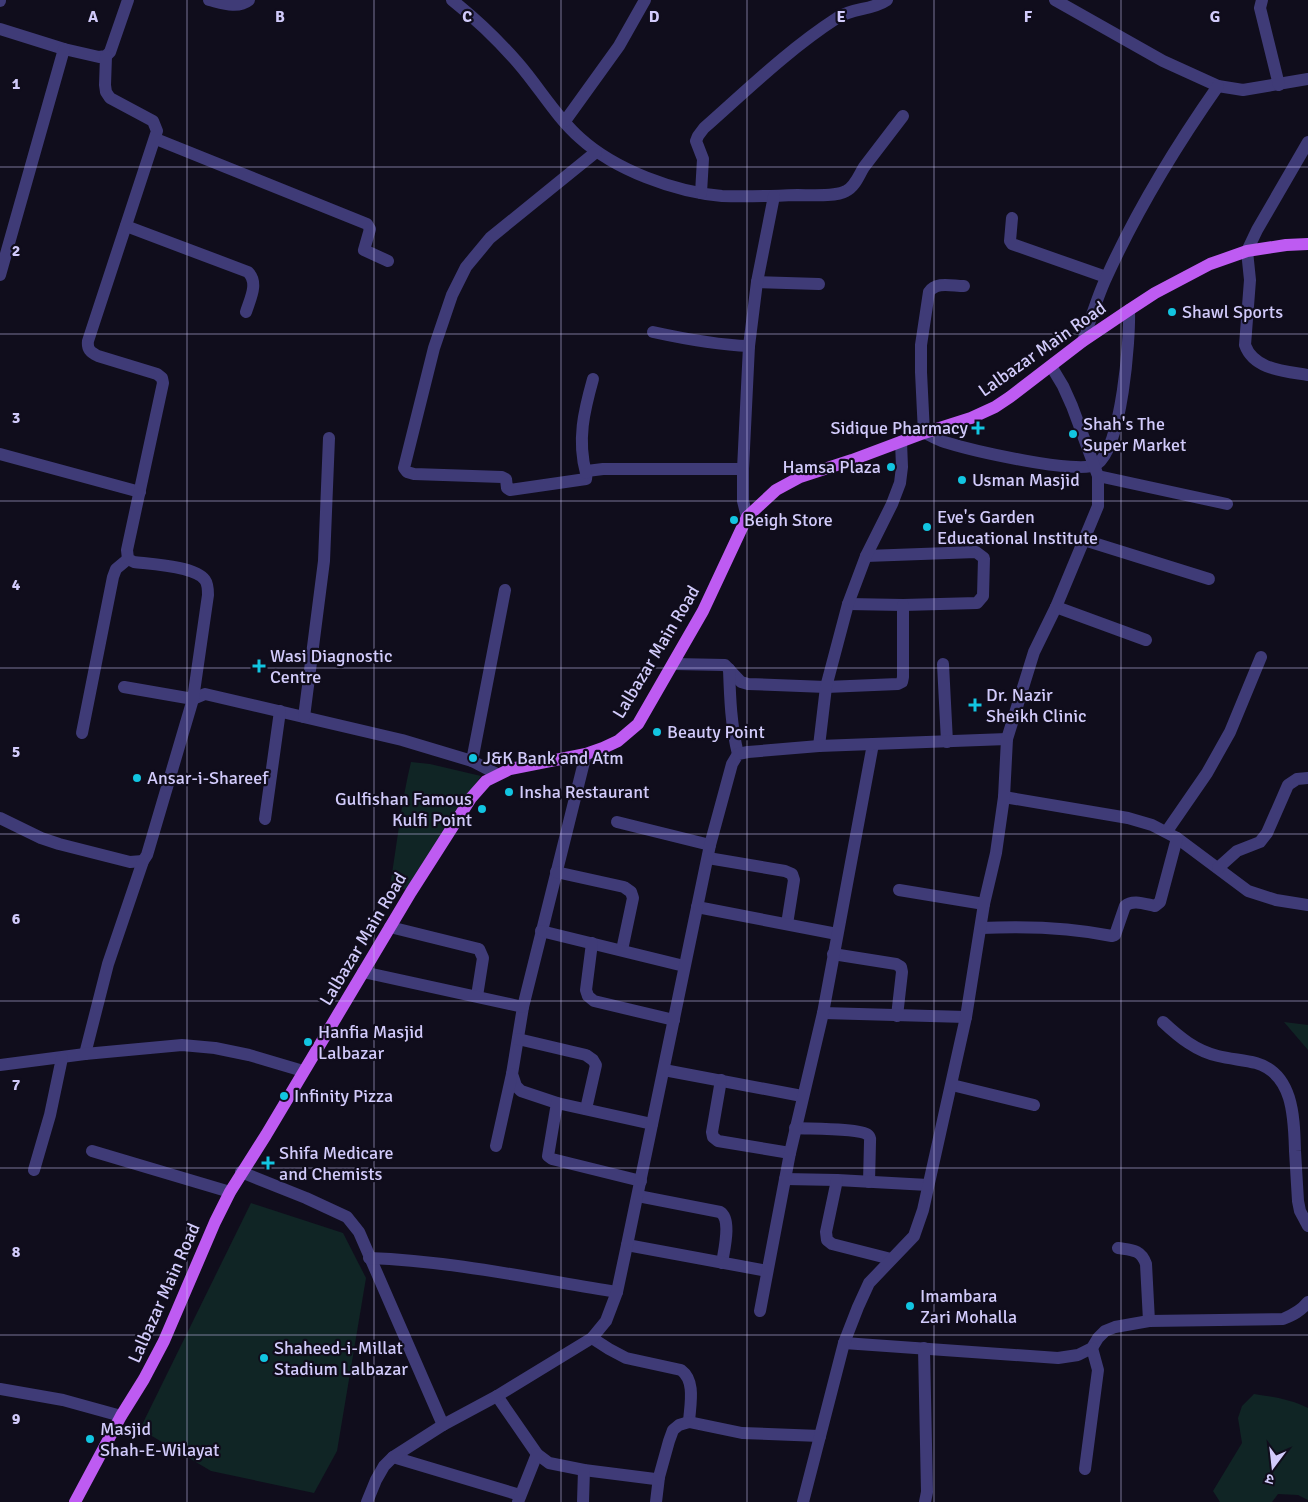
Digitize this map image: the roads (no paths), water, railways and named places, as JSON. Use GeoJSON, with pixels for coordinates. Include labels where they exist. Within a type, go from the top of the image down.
{"type":"FeatureCollection","features":[{"type":"Feature","properties":{"kind":"main road","name":"Lalbazar Main Road"},"geometry":{"type":"LineString","coordinates":[[75,1502],[164,1341],[214,1222],[241,1172],[266,1135],[390,927],[472,798],[486,781],[510,768],[586,754],[604,748],[618,741],[638,724],[703,611],[748,517],[776,490],[800,477],[971,418],[995,407],[1083,341],[1129,310],[1210,264],[1246,251],[1308,244]]}},
{"type":"Feature","properties":{"kind":"street"},"geometry":{"type":"LineString","coordinates":[[0,29],[64,49],[99,57],[106,56],[110,52],[128,0]]}},
{"type":"Feature","properties":{"kind":"street"},"geometry":{"type":"LineString","coordinates":[[209,0],[234,5],[244,4],[249,0]]}},
{"type":"Feature","properties":{"kind":"street"},"geometry":{"type":"LineString","coordinates":[[452,0],[471,15],[518,62],[565,121],[596,152],[634,172],[665,184],[722,196],[774,196],[846,192],[854,185],[864,168],[903,116]]}},
{"type":"Feature","properties":{"kind":"street"},"geometry":{"type":"LineString","coordinates":[[565,121],[618,46],[645,0]]}},
{"type":"Feature","properties":{"kind":"street"},"geometry":{"type":"LineString","coordinates":[[702,193],[703,159],[696,142],[704,128],[798,47],[836,19],[845,13],[878,6],[887,0]]}},
{"type":"Feature","properties":{"kind":"street"},"geometry":{"type":"LineString","coordinates":[[1055,0],[1163,61],[1218,86],[1243,90],[1308,79]]}},
{"type":"Feature","properties":{"kind":"street"},"geometry":{"type":"LineString","coordinates":[[1262,0],[1260,8],[1279,85]]}},
{"type":"Feature","properties":{"kind":"street"},"geometry":{"type":"LineString","coordinates":[[0,275],[64,49]]}},
{"type":"Feature","properties":{"kind":"street"},"geometry":{"type":"LineString","coordinates":[[106,56],[106,92],[110,98],[153,121],[157,131],[156,139],[87,347],[91,353],[98,356],[157,374],[162,378],[163,383],[127,550],[128,559]]}},
{"type":"Feature","properties":{"kind":"street"},"geometry":{"type":"LineString","coordinates":[[1083,341],[1106,277],[1174,150],[1218,86]]}},
{"type":"Feature","properties":{"kind":"street"},"geometry":{"type":"LineString","coordinates":[[156,139],[367,224],[370,229],[364,250],[388,261]]}},
{"type":"Feature","properties":{"kind":"street"},"geometry":{"type":"LineString","coordinates":[[1308,142],[1256,230],[1246,251],[1250,280],[1246,346],[1249,355],[1260,364],[1308,375]]}},
{"type":"Feature","properties":{"kind":"street"},"geometry":{"type":"LineString","coordinates":[[594,379],[581,431],[586,479],[510,490],[507,488],[506,479],[502,476],[414,474],[407,472],[404,468],[434,348],[452,295],[466,267],[490,238],[596,152]]}},
{"type":"Feature","properties":{"kind":"street"},"geometry":{"type":"LineString","coordinates":[[748,517],[744,501],[743,469],[749,346],[757,282],[774,196]]}},
{"type":"Feature","properties":{"kind":"street"},"geometry":{"type":"LineString","coordinates":[[1012,218],[1010,241],[1012,244],[1106,277]]}},
{"type":"Feature","properties":{"kind":"street"},"geometry":{"type":"LineString","coordinates":[[126,226],[248,272],[253,277],[254,285],[246,312]]}},
{"type":"Feature","properties":{"kind":"street"},"geometry":{"type":"LineString","coordinates":[[757,282],[819,284]]}},
{"type":"Feature","properties":{"kind":"street"},"geometry":{"type":"LineString","coordinates":[[964,286],[936,285],[929,292],[921,345],[920,372],[924,433],[948,443],[1018,459],[1096,471],[1227,504]]}},
{"type":"Feature","properties":{"kind":"street"},"geometry":{"type":"LineString","coordinates":[[1096,471],[1105,454],[1118,416],[1128,355],[1129,310]]}},
{"type":"Feature","properties":{"kind":"street"},"geometry":{"type":"LineString","coordinates":[[653,332],[695,342],[749,346]]}},
{"type":"Feature","properties":{"kind":"street"},"geometry":{"type":"LineString","coordinates":[[803,1502],[844,1343],[869,1283],[914,1236],[922,1210],[952,1085],[966,1017],[984,904],[996,853],[1004,797],[1007,739],[1034,652],[1056,607],[1098,506],[1096,471],[1072,406],[1051,366]]}},
{"type":"Feature","properties":{"kind":"street"},"geometry":{"type":"LineString","coordinates":[[304,716],[324,561],[328,506],[329,438]]}},
{"type":"Feature","properties":{"kind":"street"},"geometry":{"type":"LineString","coordinates":[[819,746],[826,688],[848,604],[866,556],[892,504],[900,483],[902,467],[901,442]]}},
{"type":"Feature","properties":{"kind":"street"},"geometry":{"type":"LineString","coordinates":[[0,454],[140,492]]}},
{"type":"Feature","properties":{"kind":"street"},"geometry":{"type":"LineString","coordinates":[[586,473],[587,471],[603,469],[743,469]]}},
{"type":"Feature","properties":{"kind":"street"},"geometry":{"type":"LineString","coordinates":[[1084,540],[1209,579]]}},
{"type":"Feature","properties":{"kind":"street"},"geometry":{"type":"LineString","coordinates":[[848,604],[903,605],[977,602],[983,596],[984,558],[976,552],[866,556]]}},
{"type":"Feature","properties":{"kind":"street"},"geometry":{"type":"LineString","coordinates":[[86,1054],[108,964],[143,861],[147,855],[193,699],[208,595],[206,581],[201,575],[176,568],[134,562],[128,559]]}},
{"type":"Feature","properties":{"kind":"street"},"geometry":{"type":"LineString","coordinates":[[82,733],[113,577],[120,564],[128,559]]}},
{"type":"Feature","properties":{"kind":"street"},"geometry":{"type":"LineString","coordinates":[[472,761],[505,590]]}},
{"type":"Feature","properties":{"kind":"street"},"geometry":{"type":"LineString","coordinates":[[674,664],[719,664],[729,669],[741,682],[748,684],[826,688],[898,684],[902,682],[903,677],[903,605]]}},
{"type":"Feature","properties":{"kind":"street"},"geometry":{"type":"LineString","coordinates":[[1056,607],[1146,640]]}},
{"type":"Feature","properties":{"kind":"street"},"geometry":{"type":"LineString","coordinates":[[981,928],[1052,927],[1084,930],[1112,936],[1115,935],[1125,906],[1129,903],[1155,906],[1160,902],[1172,835],[1230,732],[1261,656]]}},
{"type":"Feature","properties":{"kind":"street"},"geometry":{"type":"LineString","coordinates":[[943,664],[948,742]]}},
{"type":"Feature","properties":{"kind":"street"},"geometry":{"type":"LineString","coordinates":[[367,1502],[384,1466],[393,1457],[443,1425],[497,1396],[592,1338],[606,1321],[616,1292],[638,1196],[710,845],[732,764],[738,754],[733,736],[729,669]]}},
{"type":"Feature","properties":{"kind":"street"},"geometry":{"type":"LineString","coordinates":[[124,686],[193,699],[204,694],[304,716],[402,740],[472,761],[497,774]]}},
{"type":"Feature","properties":{"kind":"street"},"geometry":{"type":"LineString","coordinates":[[265,819],[280,711]]}},
{"type":"Feature","properties":{"kind":"street"},"geometry":{"type":"LineString","coordinates":[[738,754],[819,746],[1007,739]]}},
{"type":"Feature","properties":{"kind":"street"},"geometry":{"type":"LineString","coordinates":[[760,1312],[795,1128],[823,1013],[873,744]]}},
{"type":"Feature","properties":{"kind":"street"},"geometry":{"type":"LineString","coordinates":[[496,1146],[512,1074],[523,1007],[586,754]]}},
{"type":"Feature","properties":{"kind":"street"},"geometry":{"type":"LineString","coordinates":[[1218,868],[1237,851],[1260,842],[1267,833],[1288,785],[1297,778],[1308,778]]}},
{"type":"Feature","properties":{"kind":"street"},"geometry":{"type":"LineString","coordinates":[[1004,797],[1128,818],[1172,835],[1248,891],[1276,900],[1308,905]]}},
{"type":"Feature","properties":{"kind":"street"},"geometry":{"type":"LineString","coordinates":[[0,818],[41,838],[59,844],[130,862],[143,861]]}},
{"type":"Feature","properties":{"kind":"street"},"geometry":{"type":"LineString","coordinates":[[617,822],[710,845]]}},
{"type":"Feature","properties":{"kind":"street"},"geometry":{"type":"LineString","coordinates":[[708,858],[785,871],[792,874],[794,880],[787,924]]}},
{"type":"Feature","properties":{"kind":"street"},"geometry":{"type":"LineString","coordinates":[[556,872],[624,887],[631,892],[632,898],[622,950]]}},
{"type":"Feature","properties":{"kind":"street"},"geometry":{"type":"LineString","coordinates":[[900,890],[984,904]]}},
{"type":"Feature","properties":{"kind":"street"},"geometry":{"type":"LineString","coordinates":[[697,907],[837,934]]}},
{"type":"Feature","properties":{"kind":"street"},"geometry":{"type":"LineString","coordinates":[[390,927],[479,949],[483,958],[477,996]]}},
{"type":"Feature","properties":{"kind":"street"},"geometry":{"type":"LineString","coordinates":[[541,931],[684,966]]}},
{"type":"Feature","properties":{"kind":"street"},"geometry":{"type":"LineString","coordinates":[[592,943],[586,990],[588,996],[594,1001],[674,1020]]}},
{"type":"Feature","properties":{"kind":"street"},"geometry":{"type":"LineString","coordinates":[[833,954],[896,964],[901,968],[897,1016]]}},
{"type":"Feature","properties":{"kind":"street"},"geometry":{"type":"LineString","coordinates":[[363,972],[523,1007]]}},
{"type":"Feature","properties":{"kind":"street"},"geometry":{"type":"LineString","coordinates":[[823,1013],[966,1017]]}},
{"type":"Feature","properties":{"kind":"street"},"geometry":{"type":"LineString","coordinates":[[1163,1022],[1181,1039],[1199,1050],[1215,1056],[1265,1066],[1274,1073],[1284,1087],[1291,1100],[1294,1114],[1298,1201],[1300,1211],[1308,1226]]}},
{"type":"Feature","properties":{"kind":"street"},"geometry":{"type":"LineString","coordinates":[[518,1039],[586,1055],[594,1060],[596,1065],[586,1109]]}},
{"type":"Feature","properties":{"kind":"street"},"geometry":{"type":"LineString","coordinates":[[0,1065],[86,1054],[182,1045],[215,1048],[249,1055],[303,1071]]}},
{"type":"Feature","properties":{"kind":"street"},"geometry":{"type":"LineString","coordinates":[[34,1170],[50,1115],[62,1058]]}},
{"type":"Feature","properties":{"kind":"street"},"geometry":{"type":"LineString","coordinates":[[664,1070],[802,1096]]}},
{"type":"Feature","properties":{"kind":"street"},"geometry":{"type":"LineString","coordinates":[[512,1074],[516,1086],[522,1092],[557,1103],[652,1124]]}},
{"type":"Feature","properties":{"kind":"street"},"geometry":{"type":"LineString","coordinates":[[721,1080],[712,1132],[713,1138],[718,1141],[790,1153]]}},
{"type":"Feature","properties":{"kind":"street"},"geometry":{"type":"LineString","coordinates":[[952,1085],[1034,1105]]}},
{"type":"Feature","properties":{"kind":"street"},"geometry":{"type":"LineString","coordinates":[[557,1103],[548,1156],[552,1159],[641,1181]]}},
{"type":"Feature","properties":{"kind":"street"},"geometry":{"type":"LineString","coordinates":[[795,1128],[866,1133],[870,1138],[869,1182]]}},
{"type":"Feature","properties":{"kind":"street"},"geometry":{"type":"LineString","coordinates":[[92,1151],[230,1192]]}},
{"type":"Feature","properties":{"kind":"street"},"geometry":{"type":"LineString","coordinates":[[241,1172],[347,1217],[359,1232],[443,1425]]}},
{"type":"Feature","properties":{"kind":"street"},"geometry":{"type":"LineString","coordinates":[[785,1179],[928,1185]]}},
{"type":"Feature","properties":{"kind":"street"},"geometry":{"type":"LineString","coordinates":[[837,1180],[826,1232],[827,1240],[832,1244],[891,1258]]}},
{"type":"Feature","properties":{"kind":"street"},"geometry":{"type":"LineString","coordinates":[[638,1196],[720,1212],[724,1215],[727,1221],[722,1263]]}},
{"type":"Feature","properties":{"kind":"street"},"geometry":{"type":"LineString","coordinates":[[627,1245],[767,1271]]}},
{"type":"Feature","properties":{"kind":"street"},"geometry":{"type":"LineString","coordinates":[[1118,1248],[1138,1250],[1144,1256],[1149,1321]]}},
{"type":"Feature","properties":{"kind":"street"},"geometry":{"type":"LineString","coordinates":[[369,1258],[400,1259],[491,1271],[616,1292]]}},
{"type":"Feature","properties":{"kind":"street"},"geometry":{"type":"LineString","coordinates":[[844,1343],[1058,1358],[1078,1355],[1092,1348],[1105,1331],[1115,1327],[1149,1321],[1283,1319],[1304,1308],[1308,1302]]}},
{"type":"Feature","properties":{"kind":"street"},"geometry":{"type":"LineString","coordinates":[[592,1338],[626,1358],[681,1370],[686,1374],[690,1381],[689,1422]]}},
{"type":"Feature","properties":{"kind":"street"},"geometry":{"type":"LineString","coordinates":[[924,1348],[927,1492],[925,1502]]}},
{"type":"Feature","properties":{"kind":"street"},"geometry":{"type":"LineString","coordinates":[[1085,1469],[1098,1370],[1092,1348]]}},
{"type":"Feature","properties":{"kind":"street"},"geometry":{"type":"LineString","coordinates":[[0,1389],[63,1400],[121,1416]]}},
{"type":"Feature","properties":{"kind":"street"},"geometry":{"type":"LineString","coordinates":[[497,1396],[537,1454],[549,1463],[584,1470],[655,1479],[659,1477]]}},
{"type":"Feature","properties":{"kind":"street"},"geometry":{"type":"LineString","coordinates":[[656,1502],[659,1477],[673,1430],[679,1425],[689,1422],[742,1433],[820,1436]]}},
{"type":"Feature","properties":{"kind":"street"},"geometry":{"type":"LineString","coordinates":[[393,1457],[519,1499],[537,1454]]}},
{"type":"Feature","properties":{"kind":"street"},"geometry":{"type":"LineString","coordinates":[[583,1502],[584,1470]]}},
{"type":"Feature","properties":{"kind":"place","name":"Shawl Sports"},"geometry":{"type":"Point","coordinates":[1172,312]}},
{"type":"Feature","properties":{"kind":"place","name":"Sidique Pharmacy"},"geometry":{"type":"Point","coordinates":[978,428]}},
{"type":"Feature","properties":{"kind":"place","name":"Shah's The Super Market"},"geometry":{"type":"Point","coordinates":[1073,434]}},
{"type":"Feature","properties":{"kind":"place","name":"Hamsa Plaza"},"geometry":{"type":"Point","coordinates":[891,467]}},
{"type":"Feature","properties":{"kind":"place","name":"Usman Masjid"},"geometry":{"type":"Point","coordinates":[962,480]}},
{"type":"Feature","properties":{"kind":"place","name":"Beigh Store"},"geometry":{"type":"Point","coordinates":[734,520]}},
{"type":"Feature","properties":{"kind":"place","name":"Eve's Garden Educational Institute"},"geometry":{"type":"Point","coordinates":[927,527]}},
{"type":"Feature","properties":{"kind":"place","name":"Wasi Diagnostic Centre"},"geometry":{"type":"Point","coordinates":[259,666]}},
{"type":"Feature","properties":{"kind":"place","name":"Dr. Nazir Sheikh Clinic"},"geometry":{"type":"Point","coordinates":[975,705]}},
{"type":"Feature","properties":{"kind":"place","name":"Beauty Point"},"geometry":{"type":"Point","coordinates":[657,732]}},
{"type":"Feature","properties":{"kind":"place","name":"J&K Bank and Atm"},"geometry":{"type":"Point","coordinates":[473,758]}},
{"type":"Feature","properties":{"kind":"place","name":"Ansar-i-Shareef"},"geometry":{"type":"Point","coordinates":[137,778]}},
{"type":"Feature","properties":{"kind":"place","name":"Insha Restaurant"},"geometry":{"type":"Point","coordinates":[509,792]}},
{"type":"Feature","properties":{"kind":"place","name":"Gulfishan Famous Kulfi Point"},"geometry":{"type":"Point","coordinates":[482,809]}},
{"type":"Feature","properties":{"kind":"place","name":"Hanfia Masjid Lalbazar"},"geometry":{"type":"Point","coordinates":[308,1042]}},
{"type":"Feature","properties":{"kind":"place","name":"Infinity Pizza"},"geometry":{"type":"Point","coordinates":[284,1096]}},
{"type":"Feature","properties":{"kind":"place","name":"Shifa Medicare and Chemists"},"geometry":{"type":"Point","coordinates":[268,1163]}},
{"type":"Feature","properties":{"kind":"place","name":"Imambara Zari Mohalla"},"geometry":{"type":"Point","coordinates":[910,1306]}},
{"type":"Feature","properties":{"kind":"place","name":"Shaheed-i-Millat Stadium Lalbazar"},"geometry":{"type":"Point","coordinates":[264,1358]}},
{"type":"Feature","properties":{"kind":"place","name":"Masjid Shah-E-Wilayat"},"geometry":{"type":"Point","coordinates":[90,1439]}}]}
